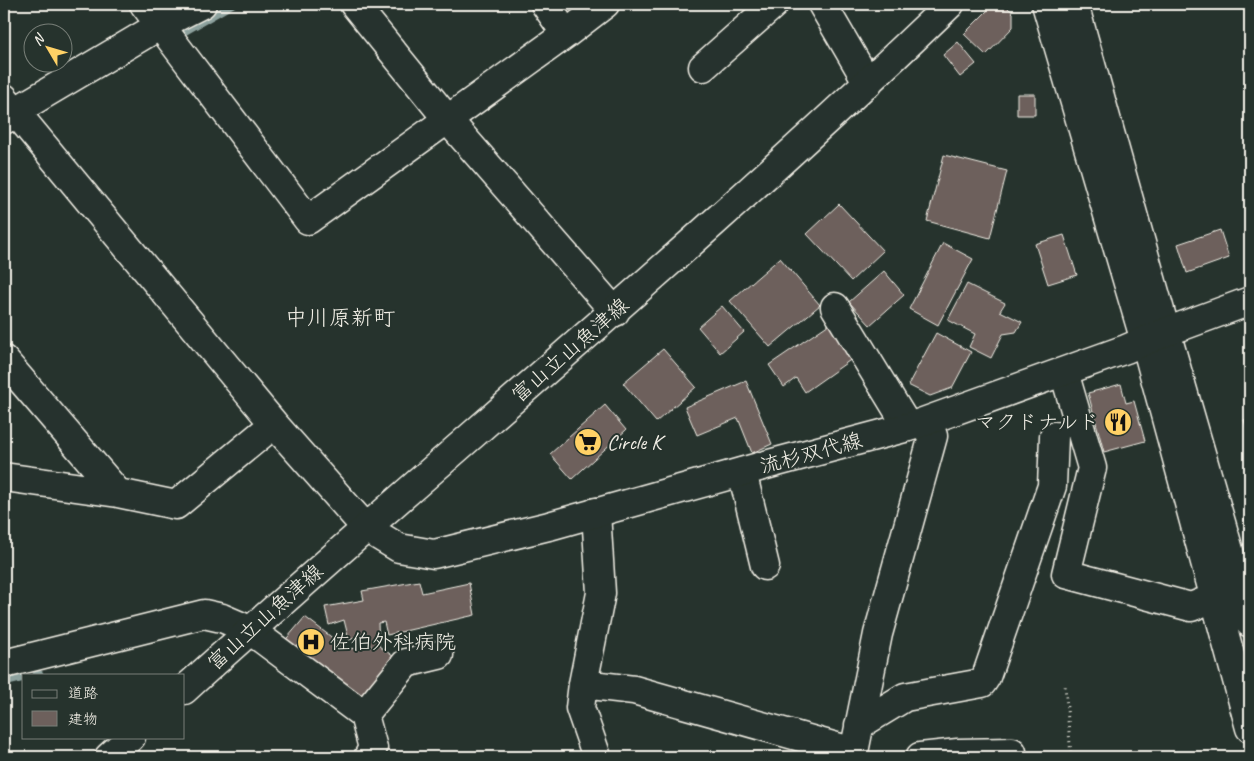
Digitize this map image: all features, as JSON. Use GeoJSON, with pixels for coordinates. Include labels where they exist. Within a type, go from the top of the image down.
{"type":"FeatureCollection","features":[{"type":"Feature","properties":{"kind":"street"},"geometry":{"type":"LineString","coordinates":[[144,4],[308,220],[605,4]]}},
{"type":"Feature","properties":{"kind":"street"},"geometry":{"type":"LineString","coordinates":[[7,110],[202,4]]}},
{"type":"Feature","properties":{"kind":"street"},"geometry":{"type":"LineString","coordinates":[[354,4],[448,120],[615,312]]}},
{"type":"Feature","properties":{"kind":"street"},"geometry":{"type":"LineString","coordinates":[[545,4],[566,34]]}},
{"type":"Feature","properties":{"kind":"street"},"geometry":{"type":"LineString","coordinates":[[703,67],[774,4]]}},
{"type":"Feature","properties":{"kind":"street"},"geometry":{"type":"LineString","coordinates":[[822,4],[868,83]]}},
{"type":"Feature","properties":{"kind":"street","name":"富山立山魚津線"},"geometry":{"type":"LineString","coordinates":[[185,689],[366,528],[615,312],[868,83],[950,4]]}},
{"type":"Feature","properties":{"kind":"street"},"geometry":{"type":"LineString","coordinates":[[1046,4],[1250,623]]}},
{"type":"Feature","properties":{"kind":"street"},"geometry":{"type":"LineString","coordinates":[[1074,4],[1156,337],[1216,597],[1250,728]]}},
{"type":"Feature","properties":{"kind":"street","name":"流杉双代線"},"geometry":{"type":"LineString","coordinates":[[7,110],[274,424],[366,528],[399,548],[434,554],[918,424],[1064,372],[1250,301]]}},
{"type":"Feature","properties":{"kind":"street"},"geometry":{"type":"LineString","coordinates":[[583,684],[634,690],[862,755],[859,725],[878,634],[933,436],[918,424],[835,307]]}},
{"type":"Feature","properties":{"kind":"street"},"geometry":{"type":"LineString","coordinates":[[4,360],[118,493]]}},
{"type":"Feature","properties":{"kind":"street"},"geometry":{"type":"LineString","coordinates":[[1064,372],[1092,468],[1066,574],[1191,607],[1216,597]]}},
{"type":"Feature","properties":{"kind":"street"},"geometry":{"type":"LineString","coordinates":[[4,477],[118,493],[176,505],[274,424]]}},
{"type":"Feature","properties":{"kind":"street"},"geometry":{"type":"LineString","coordinates":[[859,725],[905,697],[982,682],[986,677],[1052,486],[1054,436]]}},
{"type":"Feature","properties":{"kind":"street"},"geometry":{"type":"LineString","coordinates":[[742,472],[765,566]]}},
{"type":"Feature","properties":{"kind":"street"},"geometry":{"type":"LineString","coordinates":[[596,512],[600,593],[580,708],[597,757]]}},
{"type":"Feature","properties":{"kind":"street"},"geometry":{"type":"LineString","coordinates":[[4,664],[204,614],[222,618],[250,630],[364,715],[373,748],[368,757]]}},
{"type":"Feature","properties":{"kind":"street"},"geometry":{"type":"LineString","coordinates":[[364,715],[406,663],[439,655]]}},
{"type":"Feature","properties":{"kind":"street"},"geometry":{"type":"LineString","coordinates":[[920,757],[1012,752]]}},
{"type":"Feature","properties":{"kind":"path"},"geometry":{"type":"LineString","coordinates":[[1012,752],[1071,757],[1065,685]]}},
{"type":"Feature","properties":{"kind":"building"},"geometry":{"type":"Polygon","coordinates":[[[994,4],[1004,4],[1013,13],[1013,27],[986,55],[964,34],[994,4]]]}},
{"type":"Feature","properties":{"kind":"building"},"geometry":{"type":"Polygon","coordinates":[[[958,42],[976,64],[960,77],[943,55],[958,42]]]}},
{"type":"Feature","properties":{"kind":"building"},"geometry":{"type":"Polygon","coordinates":[[[1017,94],[1035,94],[1035,115],[1017,115],[1017,94]]]}},
{"type":"Feature","properties":{"kind":"building"},"geometry":{"type":"Polygon","coordinates":[[[944,155],[1007,171],[990,238],[927,221],[944,155]]]}},
{"type":"Feature","properties":{"kind":"building"},"geometry":{"type":"Polygon","coordinates":[[[839,204],[883,251],[851,281],[807,234],[839,204]]]}},
{"type":"Feature","properties":{"kind":"building"},"geometry":{"type":"Polygon","coordinates":[[[1220,230],[1229,258],[1187,273],[1178,244],[1220,230]]]}},
{"type":"Feature","properties":{"kind":"building"},"geometry":{"type":"Polygon","coordinates":[[[1064,235],[1077,275],[1048,284],[1035,244],[1064,235]]]}},
{"type":"Feature","properties":{"kind":"building"},"geometry":{"type":"Polygon","coordinates":[[[943,243],[973,259],[938,325],[909,309],[943,243]]]}},
{"type":"Feature","properties":{"kind":"building"},"geometry":{"type":"Polygon","coordinates":[[[780,258],[820,305],[770,347],[730,301],[780,258]]]}},
{"type":"Feature","properties":{"kind":"building"},"geometry":{"type":"Polygon","coordinates":[[[884,271],[904,295],[870,325],[849,302],[884,271]]]}},
{"type":"Feature","properties":{"kind":"building"},"geometry":{"type":"Polygon","coordinates":[[[967,284],[1005,303],[1000,311],[1022,322],[1016,332],[1003,334],[991,358],[969,347],[975,334],[948,320],[967,284]]]}},
{"type":"Feature","properties":{"kind":"building"},"geometry":{"type":"Polygon","coordinates":[[[722,306],[744,332],[720,353],[698,327],[722,306]]]}},
{"type":"Feature","properties":{"kind":"building"},"geometry":{"type":"Polygon","coordinates":[[[832,322],[856,356],[805,392],[796,378],[784,387],[769,365],[832,322]]]}},
{"type":"Feature","properties":{"kind":"building"},"geometry":{"type":"Polygon","coordinates":[[[936,333],[971,352],[952,388],[930,396],[908,385],[936,333]]]}},
{"type":"Feature","properties":{"kind":"building"},"geometry":{"type":"Polygon","coordinates":[[[663,349],[696,387],[656,422],[623,383],[663,349]]]}},
{"type":"Feature","properties":{"kind":"building"},"geometry":{"type":"Polygon","coordinates":[[[746,381],[772,444],[752,453],[738,418],[697,435],[685,407],[746,381]]]}},
{"type":"Feature","properties":{"kind":"building","name":"マクドナルド"},"geometry":{"type":"Polygon","coordinates":[[[1121,384],[1126,403],[1134,401],[1145,441],[1104,452],[1088,393],[1121,384]]]}},
{"type":"Feature","properties":{"kind":"building","name":"Circle K"},"geometry":{"type":"Polygon","coordinates":[[[605,405],[626,430],[572,479],[550,454],[605,405]]]}},
{"type":"Feature","properties":{"kind":"building"},"geometry":{"type":"Polygon","coordinates":[[[1250,418],[1250,440],[1244,420],[1250,418]]]}},
{"type":"Feature","properties":{"kind":"building"},"geometry":{"type":"Polygon","coordinates":[[[1250,515],[1250,540],[1244,517],[1250,515]]]}},
{"type":"Feature","properties":{"kind":"building","name":"佐伯外科病院"},"geometry":{"type":"Polygon","coordinates":[[[419,581],[422,593],[469,583],[475,615],[387,635],[384,622],[378,623],[379,646],[397,659],[361,703],[282,644],[305,617],[347,649],[371,647],[367,634],[349,640],[344,620],[329,625],[325,607],[364,600],[362,591],[419,581]]]}},
{"type":"Feature","properties":{"kind":"waterway"},"geometry":{"type":"LineString","coordinates":[[175,33],[179,35],[233,4]]}},
{"type":"Feature","properties":{"kind":"waterway"},"geometry":{"type":"LineString","coordinates":[[4,683],[22,678]]}},
{"type":"Feature","properties":{"kind":"place","name":"マクドナルド"},"geometry":{"type":"Point","coordinates":[1118,422]}},
{"type":"Feature","properties":{"kind":"place","name":"Circle K"},"geometry":{"type":"Point","coordinates":[588,442]}},
{"type":"Feature","properties":{"kind":"place","name":"佐伯外科病院"},"geometry":{"type":"Point","coordinates":[311,642]}},
{"type":"Feature","properties":{"kind":"district","name":"中川原新町"},"geometry":{"type":"Point","coordinates":[340,318]}}]}
